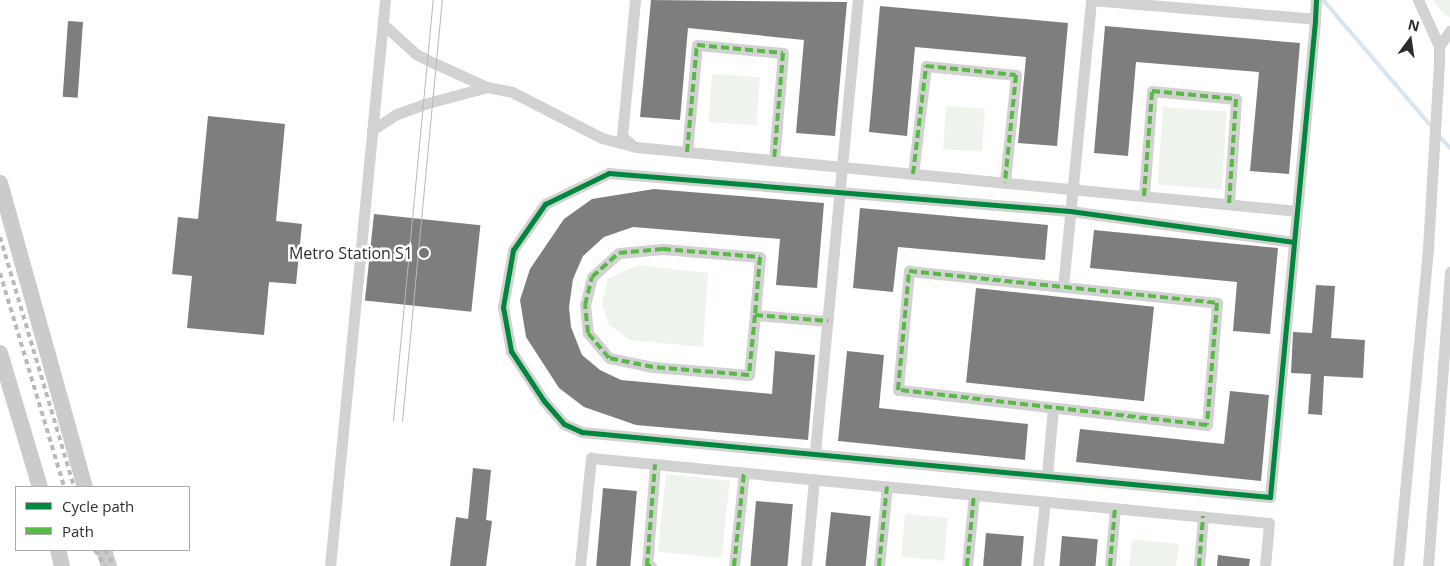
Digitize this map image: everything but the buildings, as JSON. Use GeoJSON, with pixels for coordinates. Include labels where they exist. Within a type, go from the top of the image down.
{"type":"FeatureCollection","features":[{"type":"Feature","properties":{"kind":"main road"},"geometry":{"type":"LineString","coordinates":[[0,183],[85,486]]}},
{"type":"Feature","properties":{"kind":"main road"},"geometry":{"type":"LineString","coordinates":[[0,353],[40,486]]}},
{"type":"Feature","properties":{"kind":"main road"},"geometry":{"type":"LineString","coordinates":[[57,551],[62,566]]}},
{"type":"Feature","properties":{"kind":"main road"},"geometry":{"type":"LineString","coordinates":[[104,551],[108,566]]}},
{"type":"Feature","properties":{"kind":"street"},"geometry":{"type":"LineString","coordinates":[[330,566],[385,0]]}},
{"type":"Feature","properties":{"kind":"street"},"geometry":{"type":"LineString","coordinates":[[634,0],[622,136],[636,148]]}},
{"type":"Feature","properties":{"kind":"street"},"geometry":{"type":"LineString","coordinates":[[815,452],[858,0]]}},
{"type":"Feature","properties":{"kind":"street"},"geometry":{"type":"LineString","coordinates":[[1063,287],[1091,0],[1315,20]]}},
{"type":"Feature","properties":{"kind":"street"},"geometry":{"type":"LineString","coordinates":[[1294,242],[1070,211],[840,194],[609,173],[545,204],[513,250],[502,307],[511,351],[544,401],[564,424],[582,432],[815,452],[1270,497],[1315,20],[1316,0]]}},
{"type":"Feature","properties":{"kind":"street"},"geometry":{"type":"LineString","coordinates":[[1398,566],[1428,248],[1439,46],[1418,0]]}},
{"type":"Feature","properties":{"kind":"street"},"geometry":{"type":"LineString","coordinates":[[383,24],[416,54],[487,87],[512,92],[574,126],[636,148],[1297,211]]}},
{"type":"Feature","properties":{"kind":"street"},"geometry":{"type":"LineString","coordinates":[[1439,46],[1450,31]]}},
{"type":"Feature","properties":{"kind":"street"},"geometry":{"type":"LineString","coordinates":[[686,152],[698,45],[783,53],[774,160]]}},
{"type":"Feature","properties":{"kind":"street"},"geometry":{"type":"LineString","coordinates":[[914,174],[926,66],[1016,76],[1005,182]]}},
{"type":"Feature","properties":{"kind":"street"},"geometry":{"type":"LineString","coordinates":[[372,130],[406,111],[487,87]]}},
{"type":"Feature","properties":{"kind":"street"},"geometry":{"type":"LineString","coordinates":[[1144,196],[1152,91],[1236,99],[1229,204]]}},
{"type":"Feature","properties":{"kind":"street"},"geometry":{"type":"LineString","coordinates":[[663,248],[760,257],[755,315],[749,375],[653,367],[609,358],[588,333],[585,305],[592,277],[619,253],[663,248]]}},
{"type":"Feature","properties":{"kind":"street"},"geometry":{"type":"LineString","coordinates":[[909,271],[1217,303],[1207,425],[1053,408],[898,390],[909,271]]}},
{"type":"Feature","properties":{"kind":"street"},"geometry":{"type":"LineString","coordinates":[[1428,566],[1450,272]]}},
{"type":"Feature","properties":{"kind":"street"},"geometry":{"type":"LineString","coordinates":[[755,315],[828,321]]}},
{"type":"Feature","properties":{"kind":"street"},"geometry":{"type":"LineString","coordinates":[[1047,475],[1053,408]]}},
{"type":"Feature","properties":{"kind":"street"},"geometry":{"type":"LineString","coordinates":[[580,566],[591,458],[1269,523],[1265,566]]}},
{"type":"Feature","properties":{"kind":"street"},"geometry":{"type":"LineString","coordinates":[[651,566],[647,566],[655,464]]}},
{"type":"Feature","properties":{"kind":"street"},"geometry":{"type":"LineString","coordinates":[[734,566],[744,473]]}},
{"type":"Feature","properties":{"kind":"street"},"geometry":{"type":"LineString","coordinates":[[806,566],[814,480]]}},
{"type":"Feature","properties":{"kind":"street"},"geometry":{"type":"LineString","coordinates":[[879,566],[887,486]]}},
{"type":"Feature","properties":{"kind":"street"},"geometry":{"type":"LineString","coordinates":[[967,566],[974,495]]}},
{"type":"Feature","properties":{"kind":"street"},"geometry":{"type":"LineString","coordinates":[[1038,566],[1045,501]]}},
{"type":"Feature","properties":{"kind":"street"},"geometry":{"type":"LineString","coordinates":[[1110,566],[1115,508]]}},
{"type":"Feature","properties":{"kind":"street"},"geometry":{"type":"LineString","coordinates":[[1199,566],[1203,516]]}},
{"type":"Feature","properties":{"kind":"shaded area"},"geometry":{"type":"Polygon","coordinates":[[[1433,0],[1450,0],[1450,17],[1442,12],[1433,0]]]}},
{"type":"Feature","properties":{"kind":"shaded area"},"geometry":{"type":"Polygon","coordinates":[[[712,74],[760,77],[757,125],[709,122],[712,74]]]}},
{"type":"Feature","properties":{"kind":"shaded area"},"geometry":{"type":"Polygon","coordinates":[[[946,106],[985,109],[982,152],[943,149],[946,106]]]}},
{"type":"Feature","properties":{"kind":"shaded area"},"geometry":{"type":"Polygon","coordinates":[[[1163,107],[1227,111],[1221,189],[1158,185],[1163,107]]]}},
{"type":"Feature","properties":{"kind":"shaded area"},"geometry":{"type":"Polygon","coordinates":[[[638,265],[708,273],[703,347],[629,340],[608,324],[602,303],[608,279],[638,265]]]}},
{"type":"Feature","properties":{"kind":"shaded area"},"geometry":{"type":"Polygon","coordinates":[[[666,474],[730,481],[721,558],[658,552],[666,474]]]}},
{"type":"Feature","properties":{"kind":"shaded area"},"geometry":{"type":"Polygon","coordinates":[[[905,514],[948,518],[944,561],[901,557],[905,514]]]}},
{"type":"Feature","properties":{"kind":"shaded area"},"geometry":{"type":"Polygon","coordinates":[[[1132,539],[1179,544],[1176,566],[1129,566],[1132,539]]]}},
{"type":"Feature","properties":{"kind":"waterway"},"geometry":{"type":"LineString","coordinates":[[1323,0],[1432,127]]}},
{"type":"Feature","properties":{"kind":"waterway"},"geometry":{"type":"LineString","coordinates":[[1438,135],[1450,148]]}},
{"type":"Feature","properties":{"kind":"tram line"},"geometry":{"type":"LineString","coordinates":[[393,420],[433,0]]}},
{"type":"Feature","properties":{"kind":"tram line"},"geometry":{"type":"LineString","coordinates":[[402,421],[442,0]]}},
{"type":"Feature","properties":{"kind":"railway"},"geometry":{"type":"LineString","coordinates":[[0,237],[74,486]]}},
{"type":"Feature","properties":{"kind":"railway"},"geometry":{"type":"LineString","coordinates":[[0,273],[64,486]]}},
{"type":"Feature","properties":{"kind":"railway"},"geometry":{"type":"LineString","coordinates":[[96,551],[105,566]]}},
{"type":"Feature","properties":{"kind":"railway"},"geometry":{"type":"LineString","coordinates":[[106,551],[114,566]]}},
{"type":"Feature","properties":{"kind":"marked path"},"geometry":{"type":"LineString","coordinates":[[687,152],[697,45],[783,53],[774,160]]}},
{"type":"Feature","properties":{"kind":"marked path"},"geometry":{"type":"LineString","coordinates":[[913,174],[926,66],[1016,75],[1005,182]]}},
{"type":"Feature","properties":{"kind":"marked path"},"geometry":{"type":"LineString","coordinates":[[1144,196],[1152,91],[1236,99],[1229,204]]}},
{"type":"Feature","properties":{"kind":"marked path"},"geometry":{"type":"LineString","coordinates":[[755,315],[749,375],[653,367],[609,358],[588,333],[585,305],[592,277],[619,253],[663,249],[760,257],[755,315],[828,321]]}},
{"type":"Feature","properties":{"kind":"marked path"},"geometry":{"type":"LineString","coordinates":[[909,271],[1217,303],[1207,425],[898,390],[909,271]]}},
{"type":"Feature","properties":{"kind":"marked path"},"geometry":{"type":"LineString","coordinates":[[651,566],[647,566],[655,464]]}},
{"type":"Feature","properties":{"kind":"marked path"},"geometry":{"type":"LineString","coordinates":[[734,566],[744,473]]}},
{"type":"Feature","properties":{"kind":"marked path"},"geometry":{"type":"LineString","coordinates":[[879,566],[887,486]]}},
{"type":"Feature","properties":{"kind":"marked path"},"geometry":{"type":"LineString","coordinates":[[967,566],[974,495]]}},
{"type":"Feature","properties":{"kind":"marked path"},"geometry":{"type":"LineString","coordinates":[[1110,566],[1115,508]]}},
{"type":"Feature","properties":{"kind":"marked path"},"geometry":{"type":"LineString","coordinates":[[1199,566],[1203,516]]}},
{"type":"Feature","properties":{"kind":"cycle path"},"geometry":{"type":"LineString","coordinates":[[1294,242],[1070,211],[609,173],[545,204],[513,250],[503,307],[511,351],[544,401],[564,424],[582,432],[1270,497],[1315,19],[1316,0]]}},
{"type":"Feature","properties":{"kind":"place","name":"Metro Station S1"},"geometry":{"type":"Point","coordinates":[424,253]}}]}
